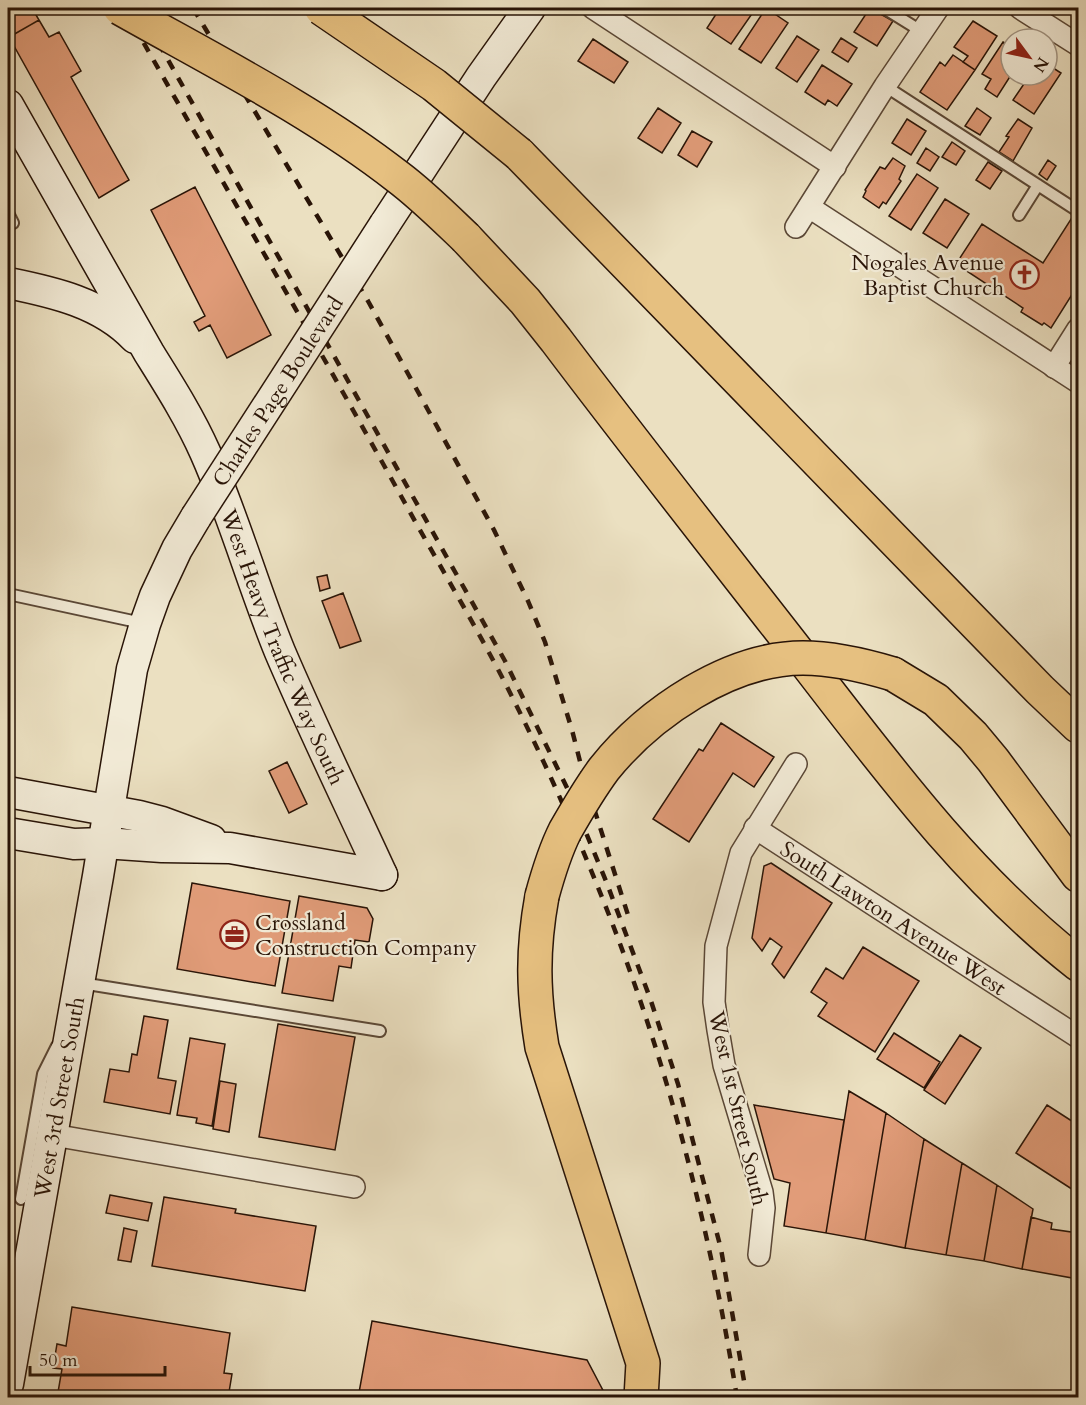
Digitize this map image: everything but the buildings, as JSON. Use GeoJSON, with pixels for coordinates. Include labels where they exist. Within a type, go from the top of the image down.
{"type":"FeatureCollection","features":[{"type":"Feature","properties":{"kind":"highway"},"geometry":{"type":"LineString","coordinates":[[119,8],[300,111],[359,148],[399,177],[466,238],[525,301],[873,749],[945,837],[1020,913],[1078,964]]}},
{"type":"Feature","properties":{"kind":"highway"},"geometry":{"type":"LineString","coordinates":[[321,8],[434,84],[519,154],[1078,726]]}},
{"type":"Feature","properties":{"kind":"highway"},"geometry":{"type":"LineString","coordinates":[[641,1398],[643,1363],[542,1047],[535,1008],[533,970],[535,933],[542,896],[564,834],[605,769],[662,714],[708,684],[742,669],[801,658],[868,666],[892,674],[936,700],[993,760],[1078,875]]}},
{"type":"Feature","properties":{"kind":"main road","name":"Charles Page Boulevard"},"geometry":{"type":"LineString","coordinates":[[110,810],[132,669],[145,624],[170,563],[196,517],[385,224],[475,86],[530,8]]}},
{"type":"Feature","properties":{"kind":"main road","name":"West Heavy Traffic Way South"},"geometry":{"type":"LineString","coordinates":[[8,105],[204,450],[231,516],[251,577],[280,651],[382,875],[230,848]]}},
{"type":"Feature","properties":{"kind":"main road"},"geometry":{"type":"LineString","coordinates":[[8,283],[76,300],[128,331],[149,353]]}},
{"type":"Feature","properties":{"kind":"main road"},"geometry":{"type":"LineString","coordinates":[[8,792],[110,810],[162,822],[230,848]]}},
{"type":"Feature","properties":{"kind":"main road","name":"West 3rd Street South"},"geometry":{"type":"LineString","coordinates":[[8,1384],[110,810]]}},
{"type":"Feature","properties":{"kind":"main road"},"geometry":{"type":"LineString","coordinates":[[8,833],[74,844],[230,848]]}},
{"type":"Feature","properties":{"kind":"main road"},"geometry":{"type":"LineString","coordinates":[[8,1278],[34,1244]]}},
{"type":"Feature","properties":{"kind":"street"},"geometry":{"type":"LineString","coordinates":[[593,8],[835,167]]}},
{"type":"Feature","properties":{"kind":"street"},"geometry":{"type":"LineString","coordinates":[[796,227],[885,86],[938,8]]}},
{"type":"Feature","properties":{"kind":"street"},"geometry":{"type":"LineString","coordinates":[[1020,8],[1078,45]]}},
{"type":"Feature","properties":{"kind":"street"},"geometry":{"type":"LineString","coordinates":[[809,207],[1078,382]]}},
{"type":"Feature","properties":{"kind":"street"},"geometry":{"type":"LineString","coordinates":[[1054,367],[1078,329]]}},
{"type":"Feature","properties":{"kind":"street","name":"West 1st Street South"},"geometry":{"type":"LineString","coordinates":[[759,1255],[763,1216],[762,1192],[724,1065],[714,1002],[716,946],[741,853],[796,764]]}},
{"type":"Feature","properties":{"kind":"street","name":"South Lawton Avenue West"},"geometry":{"type":"LineString","coordinates":[[755,828],[1078,1037]]}},
{"type":"Feature","properties":{"kind":"street"},"geometry":{"type":"LineString","coordinates":[[53,1135],[354,1187]]}},
{"type":"Feature","properties":{"kind":"lane"},"geometry":{"type":"LineString","coordinates":[[885,8],[921,31]]}},
{"type":"Feature","properties":{"kind":"lane"},"geometry":{"type":"LineString","coordinates":[[885,86],[1078,211]]}},
{"type":"Feature","properties":{"kind":"lane"},"geometry":{"type":"LineString","coordinates":[[1018,215],[1038,185]]}},
{"type":"Feature","properties":{"kind":"lane"},"geometry":{"type":"LineString","coordinates":[[8,213],[13,223],[8,222]]}},
{"type":"Feature","properties":{"kind":"lane"},"geometry":{"type":"LineString","coordinates":[[8,594],[145,624]]}},
{"type":"Feature","properties":{"kind":"lane"},"geometry":{"type":"LineString","coordinates":[[79,982],[380,1031]]}},
{"type":"Feature","properties":{"kind":"lane","name":"West 3rd Street South"},"geometry":{"type":"LineString","coordinates":[[21,1199],[42,1074],[74,1015]]}},
{"type":"Feature","properties":{"kind":"railway"},"geometry":{"type":"LineString","coordinates":[[124,8],[477,631],[515,702],[562,803],[619,942],[642,1006],[681,1134],[713,1266],[737,1398]]}},
{"type":"Feature","properties":{"kind":"railway"},"geometry":{"type":"LineString","coordinates":[[139,8],[505,661],[570,794],[650,998],[678,1084],[721,1249],[747,1398]]}},
{"type":"Feature","properties":{"kind":"railway"},"geometry":{"type":"LineString","coordinates":[[193,8],[368,301],[494,530],[545,642],[584,777],[628,915]]}},
{"type":"Feature","properties":{"kind":"place","name":"Nogales Avenue Baptist Church"},"geometry":{"type":"Point","coordinates":[1025,275]}},
{"type":"Feature","properties":{"kind":"place","name":"Crossland Construction Company"},"geometry":{"type":"Point","coordinates":[234,935]}}]}
